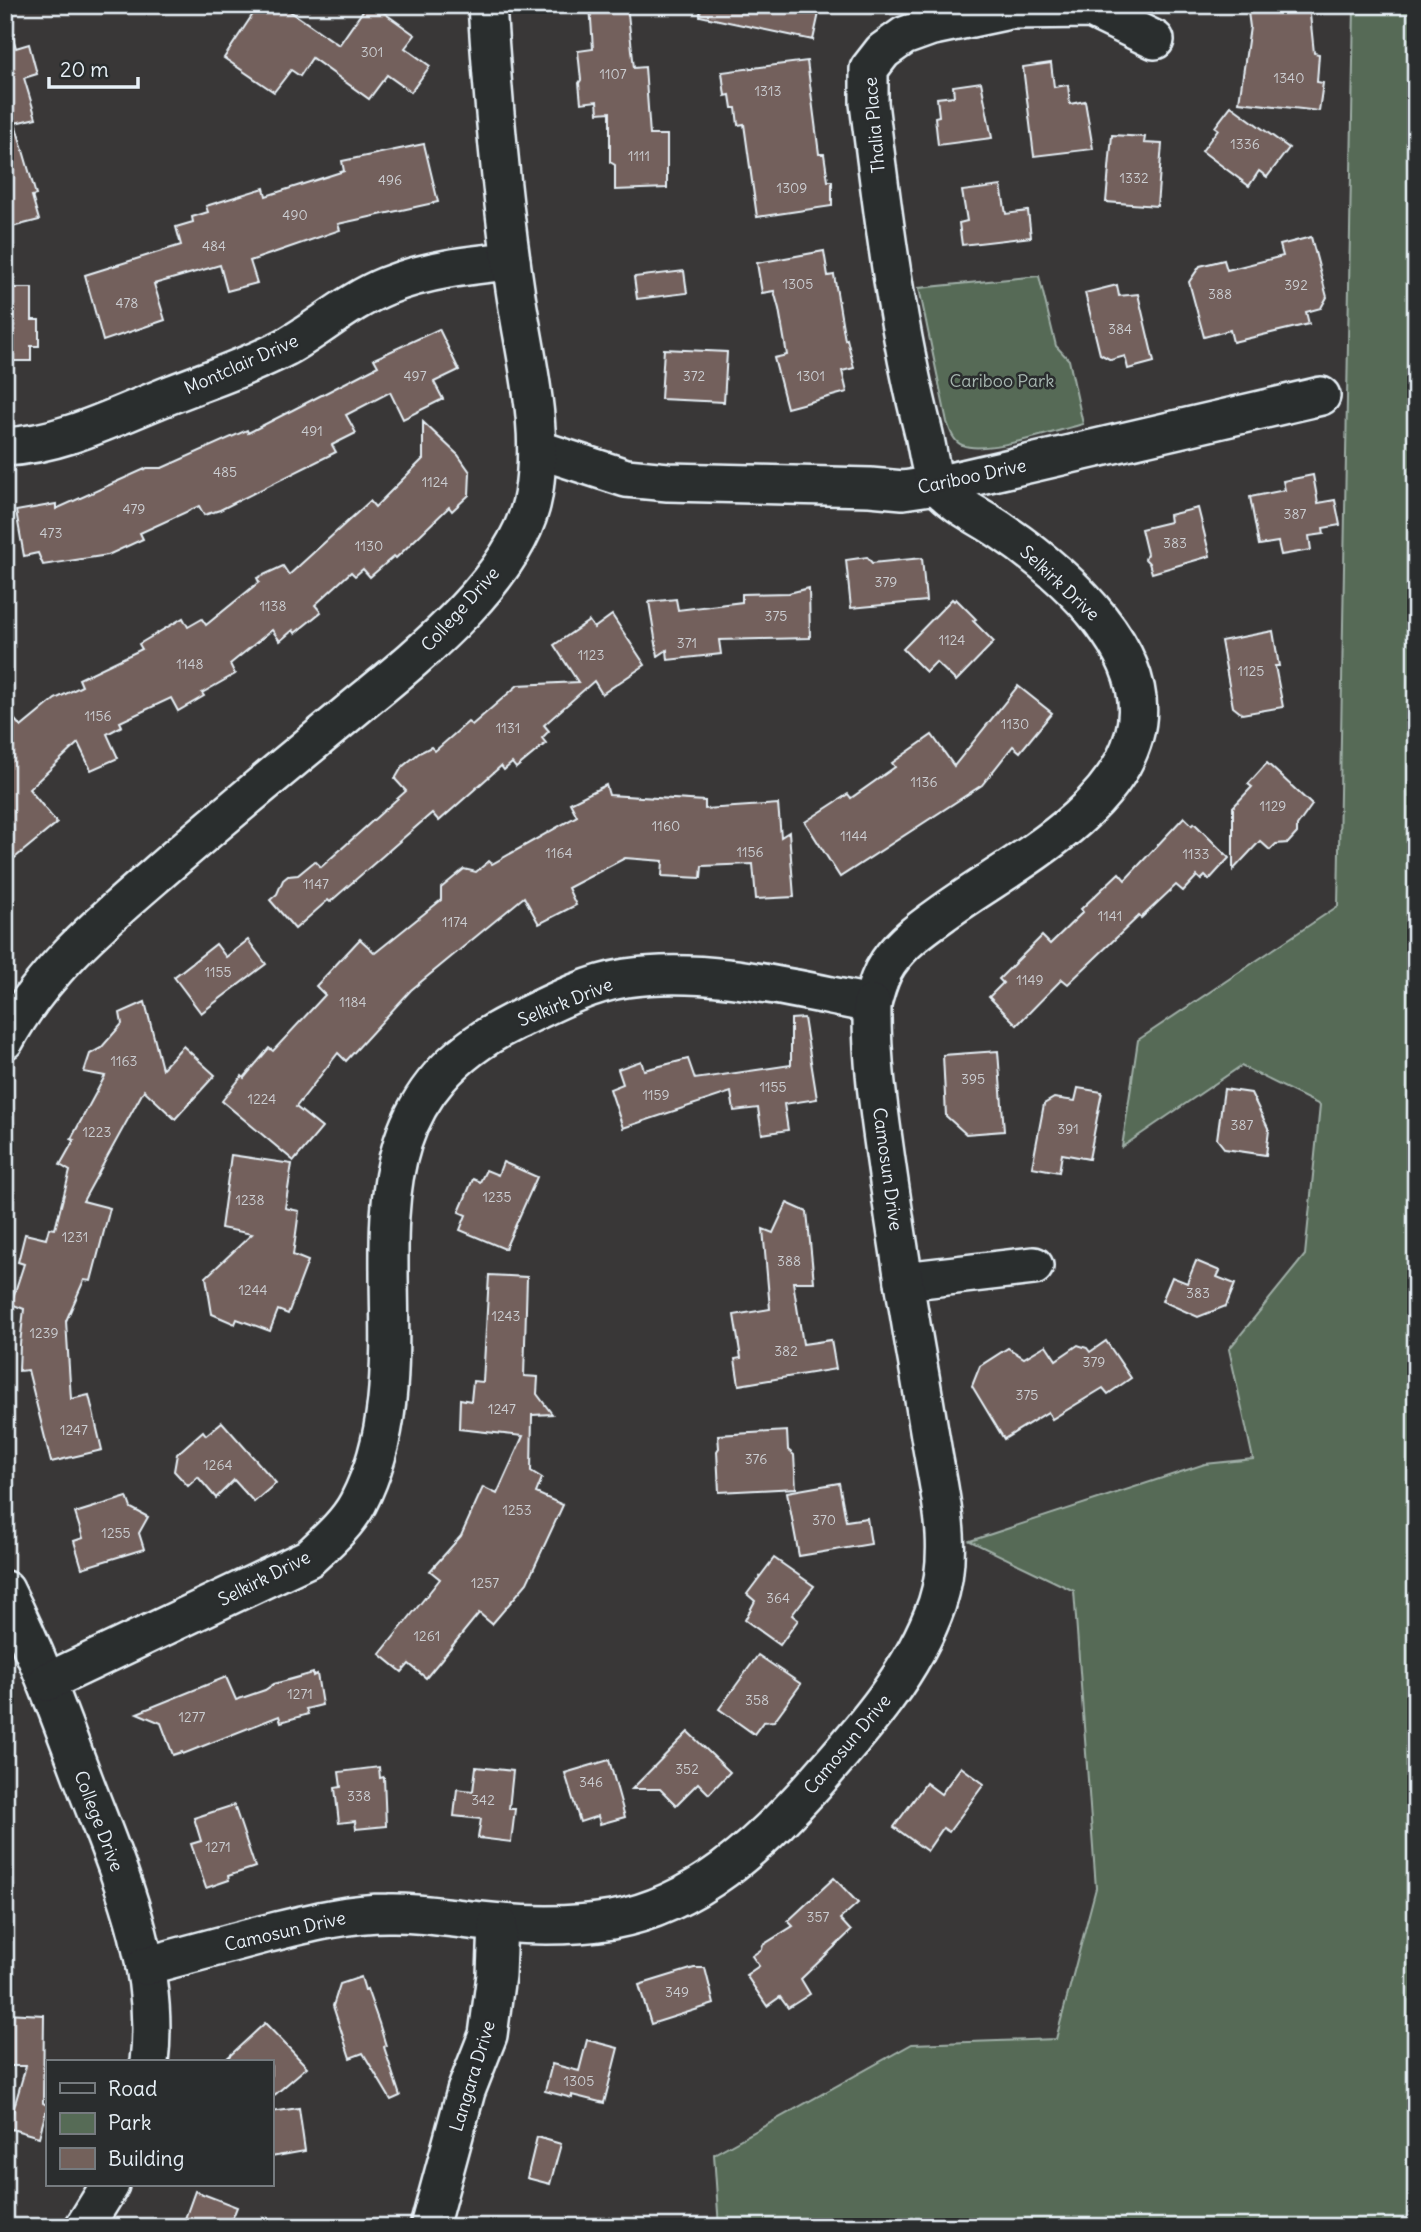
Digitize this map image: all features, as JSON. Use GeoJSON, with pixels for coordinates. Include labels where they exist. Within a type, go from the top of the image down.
{"type":"FeatureCollection","features":[{"type":"Feature","properties":{"kind":"street","name":"College Drive"},"geometry":{"type":"LineString","coordinates":[[5,1040],[40,986],[86,938],[188,846],[420,653],[483,588],[515,544],[526,521],[533,497],[537,449],[534,405],[511,261],[487,5]]}},
{"type":"Feature","properties":{"kind":"street","name":"Thalia Place"},"geometry":{"type":"LineString","coordinates":[[937,485],[908,374],[895,302],[869,103],[869,69],[883,51],[904,36],[929,27],[1010,10],[1091,9],[1155,40]]}},
{"type":"Feature","properties":{"kind":"street","name":"Montclair Drive"},"geometry":{"type":"LineString","coordinates":[[5,447],[26,446],[66,436],[259,359],[297,340],[359,299],[410,277],[511,261]]}},
{"type":"Feature","properties":{"kind":"street","name":"Cariboo Drive"},"geometry":{"type":"LineString","coordinates":[[537,449],[626,478],[902,490],[937,485],[1321,396]]}},
{"type":"Feature","properties":{"kind":"street","name":"Selkirk Drive"},"geometry":{"type":"LineString","coordinates":[[47,1682],[309,1558],[332,1536],[357,1505],[381,1442],[386,1405],[389,1369],[391,1198],[398,1153],[405,1129],[416,1108],[445,1069],[464,1053],[487,1035],[542,1008],[598,985],[624,978],[710,975],[872,1004],[882,973],[900,947],[924,927],[1068,827],[1096,802],[1129,752],[1137,724],[1137,695],[1129,665],[1091,608],[1057,576],[1013,539],[970,512],[937,485]]}},
{"type":"Feature","properties":{"kind":"street","name":"Camosun Drive"},"geometry":{"type":"LineString","coordinates":[[145,1966],[312,1923],[361,1914],[415,1913],[498,1923],[569,1924],[610,1920],[644,1912],[679,1898],[743,1855],[770,1830],[855,1738],[893,1688],[936,1606],[947,1548],[942,1503],[904,1281],[874,1064],[872,1004]]}},
{"type":"Feature","properties":{"kind":"street"},"geometry":{"type":"LineString","coordinates":[[904,1281],[1034,1266]]}},
{"type":"Feature","properties":{"kind":"street","name":"College Drive"},"geometry":{"type":"LineString","coordinates":[[5,1590],[47,1682],[132,1913],[145,1966],[150,2017],[149,2060]]}},
{"type":"Feature","properties":{"kind":"street","name":"Langara Drive"},"geometry":{"type":"LineString","coordinates":[[429,2227],[466,2091],[488,2035],[496,1975],[498,1923]]}},
{"type":"Feature","properties":{"kind":"street"},"geometry":{"type":"LineString","coordinates":[[84,2227],[109,2186]]}},
{"type":"Feature","properties":{"kind":"green space"},"geometry":{"type":"Polygon","coordinates":[[[1354,5],[1416,5],[1416,2227],[719,2227],[714,2154],[912,2044],[1056,2039],[1096,1888],[1074,1591],[970,1541],[1205,1464],[1253,1459],[1229,1349],[1305,1255],[1320,1105],[1241,1066],[1122,1147],[1138,1040],[1338,906],[1354,5]]]}},
{"type":"Feature","properties":{"kind":"green space","name":"Cariboo Park"},"geometry":{"type":"Polygon","coordinates":[[[1039,276],[1056,346],[1069,360],[1083,424],[1003,445],[962,445],[954,438],[947,422],[919,288],[1039,276]]]}},
{"type":"Feature","properties":{"kind":"building"},"geometry":{"type":"Polygon","coordinates":[[[259,5],[281,5],[339,45],[367,5],[373,5],[415,35],[405,48],[430,66],[411,92],[387,75],[369,99],[312,58],[300,76],[291,70],[274,92],[224,58],[259,5]]]}},
{"type":"Feature","properties":{"kind":"building"},"geometry":{"type":"Polygon","coordinates":[[[590,5],[627,5],[634,68],[645,67],[650,135],[667,135],[667,188],[615,190],[615,165],[610,162],[610,112],[598,113],[597,101],[581,103],[578,51],[593,49],[590,5]]]}},
{"type":"Feature","properties":{"kind":"building"},"geometry":{"type":"Polygon","coordinates":[[[701,5],[815,5],[814,12],[819,13],[813,40],[700,16],[701,5]]]}},
{"type":"Feature","properties":{"kind":"building"},"geometry":{"type":"Polygon","coordinates":[[[1247,5],[1309,5],[1314,53],[1319,54],[1317,82],[1323,83],[1319,111],[1239,102],[1250,27],[1247,5]]]}},
{"type":"Feature","properties":{"kind":"building"},"geometry":{"type":"Polygon","coordinates":[[[12,34],[16,48],[29,44],[37,74],[24,78],[36,118],[15,123],[36,195],[32,196],[39,220],[12,227],[11,224],[5,226],[5,35],[12,34]]]}},
{"type":"Feature","properties":{"kind":"building"},"geometry":{"type":"Polygon","coordinates":[[[807,61],[819,154],[824,154],[828,181],[832,181],[832,206],[757,217],[744,124],[738,125],[736,108],[732,108],[730,95],[725,96],[722,72],[807,61]]]}},
{"type":"Feature","properties":{"kind":"building"},"geometry":{"type":"Polygon","coordinates":[[[1051,63],[1054,87],[1068,85],[1070,104],[1085,101],[1093,149],[1034,156],[1023,67],[1051,63]]]}},
{"type":"Feature","properties":{"kind":"building"},"geometry":{"type":"Polygon","coordinates":[[[981,82],[992,138],[938,145],[935,117],[939,116],[937,98],[954,96],[953,86],[981,82]]]}},
{"type":"Feature","properties":{"kind":"building"},"geometry":{"type":"Polygon","coordinates":[[[1231,106],[1289,148],[1267,177],[1259,171],[1249,186],[1202,151],[1231,106]]]}},
{"type":"Feature","properties":{"kind":"building"},"geometry":{"type":"Polygon","coordinates":[[[1112,135],[1145,137],[1144,143],[1162,144],[1157,206],[1106,202],[1112,135]]]}},
{"type":"Feature","properties":{"kind":"building"},"geometry":{"type":"Polygon","coordinates":[[[424,144],[438,202],[338,224],[340,230],[250,261],[257,283],[227,291],[220,265],[154,284],[165,320],[103,341],[85,275],[181,245],[176,227],[193,222],[192,217],[208,212],[206,206],[264,188],[266,196],[344,171],[342,161],[424,144]]]}},
{"type":"Feature","properties":{"kind":"building"},"geometry":{"type":"Polygon","coordinates":[[[1001,186],[1006,214],[1028,211],[1031,237],[962,245],[959,223],[967,221],[962,191],[1001,186]]]}},
{"type":"Feature","properties":{"kind":"building"},"geometry":{"type":"Polygon","coordinates":[[[1311,237],[1327,297],[1321,308],[1306,312],[1309,324],[1233,342],[1230,330],[1204,337],[1189,282],[1200,266],[1224,260],[1227,270],[1283,256],[1280,245],[1311,237]]]}},
{"type":"Feature","properties":{"kind":"building"},"geometry":{"type":"Polygon","coordinates":[[[824,251],[828,276],[834,275],[845,340],[847,339],[854,368],[842,371],[847,392],[787,408],[774,358],[787,355],[779,309],[774,291],[762,293],[757,263],[824,251]]]}},
{"type":"Feature","properties":{"kind":"building"},"geometry":{"type":"Polygon","coordinates":[[[684,271],[687,293],[637,299],[634,277],[684,271]]]}},
{"type":"Feature","properties":{"kind":"building"},"geometry":{"type":"Polygon","coordinates":[[[1117,285],[1119,296],[1138,294],[1154,362],[1128,369],[1125,356],[1111,360],[1100,354],[1085,293],[1117,285]]]}},
{"type":"Feature","properties":{"kind":"building"},"geometry":{"type":"Polygon","coordinates":[[[5,288],[32,288],[32,320],[39,320],[39,346],[31,346],[31,361],[5,361],[5,288]]]}},
{"type":"Feature","properties":{"kind":"building"},"geometry":{"type":"Polygon","coordinates":[[[439,329],[459,370],[434,382],[443,399],[403,419],[390,392],[346,415],[356,433],[332,445],[336,452],[220,510],[204,515],[199,506],[140,533],[143,539],[108,555],[43,565],[38,553],[24,556],[16,511],[56,504],[56,509],[147,468],[162,468],[247,430],[248,433],[378,366],[374,359],[439,329]]]}},
{"type":"Feature","properties":{"kind":"building"},"geometry":{"type":"Polygon","coordinates":[[[664,349],[727,352],[724,402],[661,399],[664,349]]]}},
{"type":"Feature","properties":{"kind":"building"},"geometry":{"type":"Polygon","coordinates":[[[423,422],[458,455],[470,472],[469,495],[452,511],[449,507],[396,558],[394,556],[370,577],[363,569],[355,576],[351,572],[315,605],[321,612],[295,633],[293,630],[280,641],[272,630],[230,664],[235,674],[202,693],[204,696],[178,711],[171,698],[120,722],[122,726],[107,734],[118,758],[91,770],[78,743],[29,789],[57,823],[5,866],[5,708],[21,727],[55,699],[82,686],[79,679],[142,649],[139,644],[183,618],[188,627],[202,619],[206,625],[259,582],[257,578],[283,566],[289,575],[370,501],[375,507],[423,459],[423,422]]]}},
{"type":"Feature","properties":{"kind":"building"},"geometry":{"type":"Polygon","coordinates":[[[1313,475],[1318,503],[1335,500],[1340,525],[1323,528],[1324,534],[1309,536],[1311,550],[1281,555],[1278,542],[1259,545],[1250,497],[1285,490],[1283,481],[1313,475]]]}},
{"type":"Feature","properties":{"kind":"building"},"geometry":{"type":"Polygon","coordinates":[[[1198,508],[1210,556],[1152,573],[1145,559],[1147,554],[1141,529],[1170,522],[1169,515],[1198,508]]]}},
{"type":"Feature","properties":{"kind":"building"},"geometry":{"type":"Polygon","coordinates":[[[867,557],[872,563],[922,558],[926,601],[851,608],[846,560],[867,557]]]}},
{"type":"Feature","properties":{"kind":"building"},"geometry":{"type":"Polygon","coordinates":[[[809,588],[810,638],[719,640],[721,654],[668,660],[667,650],[658,656],[649,602],[676,599],[678,610],[742,602],[742,594],[789,593],[809,588]]]}},
{"type":"Feature","properties":{"kind":"building"},"geometry":{"type":"Polygon","coordinates":[[[952,599],[956,599],[976,619],[973,621],[994,642],[956,681],[936,662],[926,672],[903,649],[952,599]]]}},
{"type":"Feature","properties":{"kind":"building"},"geometry":{"type":"Polygon","coordinates":[[[612,615],[645,665],[602,694],[594,681],[544,725],[549,731],[542,738],[546,743],[516,768],[512,763],[504,770],[501,766],[439,821],[432,813],[295,929],[270,900],[277,894],[283,880],[288,876],[298,875],[315,861],[321,867],[406,791],[395,779],[402,767],[431,747],[435,751],[468,722],[472,725],[518,685],[578,682],[554,645],[589,621],[594,628],[612,615]]]}},
{"type":"Feature","properties":{"kind":"building"},"geometry":{"type":"Polygon","coordinates":[[[1273,631],[1279,666],[1275,666],[1283,707],[1242,714],[1233,707],[1221,641],[1273,631]]]}},
{"type":"Feature","properties":{"kind":"building"},"geometry":{"type":"Polygon","coordinates":[[[1018,686],[1052,713],[1020,752],[1013,746],[982,785],[840,877],[805,822],[848,794],[851,798],[895,767],[892,763],[932,735],[954,766],[1018,686]]]}},
{"type":"Feature","properties":{"kind":"building"},"geometry":{"type":"Polygon","coordinates":[[[1267,763],[1312,805],[1297,826],[1297,833],[1288,843],[1276,844],[1270,850],[1260,841],[1233,870],[1233,807],[1252,787],[1248,784],[1267,763]]]}},
{"type":"Feature","properties":{"kind":"building"},"geometry":{"type":"Polygon","coordinates":[[[606,785],[609,795],[705,801],[705,809],[778,804],[781,837],[789,832],[794,897],[756,899],[753,864],[702,866],[701,878],[662,876],[663,861],[625,858],[568,888],[576,905],[539,924],[524,897],[411,990],[346,1061],[338,1053],[296,1107],[322,1128],[294,1161],[222,1101],[269,1048],[273,1051],[325,995],[316,986],[360,939],[375,953],[441,900],[441,888],[464,869],[476,872],[489,861],[492,864],[577,816],[570,803],[606,785]]]}},
{"type":"Feature","properties":{"kind":"building"},"geometry":{"type":"Polygon","coordinates":[[[1184,817],[1192,825],[1194,823],[1229,858],[1209,880],[1205,876],[1201,880],[1197,876],[1183,891],[1176,885],[1141,918],[1139,916],[1068,984],[1062,979],[1017,1025],[989,997],[1003,983],[999,979],[1042,936],[1050,944],[1083,912],[1081,909],[1119,873],[1125,880],[1184,817]]]}},
{"type":"Feature","properties":{"kind":"building"},"geometry":{"type":"Polygon","coordinates":[[[248,940],[266,964],[201,1013],[174,977],[216,944],[226,957],[248,940]]]}},
{"type":"Feature","properties":{"kind":"building"},"geometry":{"type":"Polygon","coordinates":[[[145,1002],[162,1069],[183,1046],[215,1075],[175,1119],[144,1090],[83,1201],[110,1208],[91,1281],[84,1280],[66,1321],[71,1399],[89,1395],[102,1450],[51,1462],[28,1370],[19,1371],[24,1309],[11,1304],[24,1264],[18,1262],[25,1234],[46,1239],[49,1228],[55,1229],[70,1171],[60,1165],[105,1076],[84,1072],[90,1054],[101,1048],[122,1024],[120,1013],[145,1002]]]}},
{"type":"Feature","properties":{"kind":"building"},"geometry":{"type":"Polygon","coordinates":[[[804,1018],[817,1099],[784,1104],[788,1130],[762,1134],[758,1108],[734,1111],[731,1092],[623,1128],[610,1089],[623,1084],[618,1069],[641,1061],[644,1070],[688,1059],[695,1079],[791,1065],[791,1019],[804,1018]]]}},
{"type":"Feature","properties":{"kind":"building"},"geometry":{"type":"Polygon","coordinates":[[[998,1051],[1004,1131],[966,1134],[946,1116],[943,1055],[998,1051]]]}},
{"type":"Feature","properties":{"kind":"building"},"geometry":{"type":"Polygon","coordinates":[[[1078,1088],[1102,1092],[1089,1159],[1062,1154],[1059,1172],[1032,1167],[1044,1104],[1054,1098],[1075,1101],[1078,1088]]]}},
{"type":"Feature","properties":{"kind":"building"},"geometry":{"type":"Polygon","coordinates":[[[1224,1089],[1251,1093],[1269,1130],[1266,1155],[1225,1149],[1217,1139],[1224,1089]]]}},
{"type":"Feature","properties":{"kind":"building"},"geometry":{"type":"Polygon","coordinates":[[[231,1155],[292,1164],[285,1208],[299,1211],[293,1255],[308,1261],[288,1314],[278,1310],[270,1331],[237,1319],[235,1324],[212,1314],[206,1277],[252,1234],[221,1228],[231,1155]]]}},
{"type":"Feature","properties":{"kind":"building"},"geometry":{"type":"Polygon","coordinates":[[[503,1162],[537,1177],[505,1249],[460,1230],[466,1215],[459,1212],[473,1179],[480,1182],[486,1170],[498,1175],[503,1162]]]}},
{"type":"Feature","properties":{"kind":"building"},"geometry":{"type":"Polygon","coordinates":[[[787,1203],[807,1212],[814,1282],[793,1282],[803,1344],[831,1340],[836,1369],[739,1385],[735,1359],[741,1358],[734,1315],[770,1309],[763,1229],[773,1233],[787,1203]]]}},
{"type":"Feature","properties":{"kind":"building"},"geometry":{"type":"Polygon","coordinates":[[[1196,1261],[1220,1271],[1217,1277],[1235,1284],[1226,1306],[1198,1317],[1162,1301],[1172,1277],[1187,1283],[1196,1261]]]}},
{"type":"Feature","properties":{"kind":"building"},"geometry":{"type":"Polygon","coordinates":[[[489,1275],[527,1277],[524,1376],[538,1377],[537,1394],[552,1414],[532,1415],[531,1471],[542,1478],[536,1493],[563,1505],[527,1583],[492,1624],[479,1613],[426,1678],[409,1664],[402,1672],[380,1654],[440,1579],[430,1571],[461,1536],[483,1487],[497,1494],[523,1436],[459,1429],[460,1399],[471,1401],[473,1381],[483,1382],[489,1275]]]}},
{"type":"Feature","properties":{"kind":"building"},"geometry":{"type":"Polygon","coordinates":[[[1106,1341],[1131,1378],[1108,1394],[1103,1388],[1052,1419],[1048,1412],[1004,1439],[972,1386],[980,1366],[1008,1348],[1024,1358],[1046,1345],[1056,1360],[1078,1345],[1090,1352],[1106,1341]]]}},
{"type":"Feature","properties":{"kind":"building"},"geometry":{"type":"Polygon","coordinates":[[[222,1422],[276,1483],[254,1502],[234,1480],[216,1498],[198,1477],[188,1486],[174,1471],[177,1454],[203,1431],[206,1435],[222,1422]]]}},
{"type":"Feature","properties":{"kind":"building"},"geometry":{"type":"Polygon","coordinates":[[[787,1431],[788,1450],[794,1455],[796,1488],[719,1492],[718,1435],[787,1431]]]}},
{"type":"Feature","properties":{"kind":"building"},"geometry":{"type":"Polygon","coordinates":[[[839,1483],[846,1521],[867,1518],[871,1544],[799,1556],[787,1492],[839,1483]]]}},
{"type":"Feature","properties":{"kind":"building"},"geometry":{"type":"Polygon","coordinates":[[[127,1497],[131,1508],[148,1517],[139,1533],[144,1549],[82,1568],[74,1541],[83,1538],[75,1513],[127,1497]]]}},
{"type":"Feature","properties":{"kind":"building"},"geometry":{"type":"Polygon","coordinates":[[[774,1558],[814,1586],[792,1615],[798,1620],[780,1645],[745,1620],[755,1601],[747,1594],[774,1558]]]}},
{"type":"Feature","properties":{"kind":"building"},"geometry":{"type":"Polygon","coordinates":[[[758,1655],[801,1684],[774,1721],[763,1722],[754,1734],[719,1709],[758,1655]]]}},
{"type":"Feature","properties":{"kind":"building"},"geometry":{"type":"Polygon","coordinates":[[[313,1673],[313,1676],[317,1674],[322,1705],[306,1709],[308,1714],[281,1722],[279,1716],[183,1754],[173,1755],[161,1723],[137,1713],[226,1677],[236,1700],[274,1684],[313,1673]]]}},
{"type":"Feature","properties":{"kind":"building"},"geometry":{"type":"Polygon","coordinates":[[[688,1732],[730,1772],[709,1794],[698,1783],[676,1805],[660,1789],[632,1789],[688,1732]]]}},
{"type":"Feature","properties":{"kind":"building"},"geometry":{"type":"Polygon","coordinates":[[[609,1760],[625,1817],[600,1824],[598,1816],[580,1822],[565,1773],[609,1760]]]}},
{"type":"Feature","properties":{"kind":"building"},"geometry":{"type":"Polygon","coordinates":[[[379,1767],[380,1778],[384,1777],[386,1826],[356,1829],[355,1821],[339,1823],[335,1788],[341,1787],[339,1772],[379,1767]]]}},
{"type":"Feature","properties":{"kind":"building"},"geometry":{"type":"Polygon","coordinates":[[[476,1767],[513,1771],[509,1809],[515,1809],[511,1842],[478,1838],[481,1819],[454,1816],[457,1789],[473,1791],[476,1767]]]}},
{"type":"Feature","properties":{"kind":"building"},"geometry":{"type":"Polygon","coordinates":[[[961,1767],[984,1784],[949,1832],[943,1828],[927,1851],[894,1827],[926,1783],[941,1794],[961,1767]]]}},
{"type":"Feature","properties":{"kind":"building"},"geometry":{"type":"Polygon","coordinates":[[[234,1805],[255,1867],[228,1876],[229,1880],[206,1888],[191,1844],[201,1841],[194,1818],[234,1805]]]}},
{"type":"Feature","properties":{"kind":"building"},"geometry":{"type":"Polygon","coordinates":[[[834,1878],[858,1903],[840,1919],[851,1931],[801,1979],[810,1994],[788,2008],[780,1997],[767,2006],[746,1975],[759,1966],[752,1956],[762,1949],[763,1945],[793,1926],[788,1921],[834,1878]]]}},
{"type":"Feature","properties":{"kind":"building"},"geometry":{"type":"Polygon","coordinates":[[[694,1968],[705,1968],[714,2004],[651,2024],[639,1985],[694,1968]]]}},
{"type":"Feature","properties":{"kind":"building"},"geometry":{"type":"Polygon","coordinates":[[[361,1977],[379,2023],[400,2096],[391,2100],[363,2053],[350,2058],[333,2006],[340,1984],[361,1977]]]}},
{"type":"Feature","properties":{"kind":"building"},"geometry":{"type":"Polygon","coordinates":[[[5,2013],[44,2015],[43,2103],[46,2104],[46,2112],[39,2137],[8,2128],[26,2066],[5,2066],[5,2013]]]}},
{"type":"Feature","properties":{"kind":"building"},"geometry":{"type":"Polygon","coordinates":[[[265,2023],[307,2067],[273,2096],[273,2060],[225,2060],[265,2023]]]}},
{"type":"Feature","properties":{"kind":"building"},"geometry":{"type":"Polygon","coordinates":[[[587,2040],[618,2048],[604,2103],[545,2091],[552,2064],[579,2071],[587,2040]]]}},
{"type":"Feature","properties":{"kind":"building"},"geometry":{"type":"Polygon","coordinates":[[[299,2108],[305,2151],[273,2157],[273,2112],[299,2108]]]}},
{"type":"Feature","properties":{"kind":"building"},"geometry":{"type":"Polygon","coordinates":[[[537,2137],[561,2144],[550,2184],[527,2178],[537,2137]]]}},
{"type":"Feature","properties":{"kind":"building"},"geometry":{"type":"Polygon","coordinates":[[[195,2191],[237,2207],[229,2227],[182,2227],[195,2191]]]}}]}
